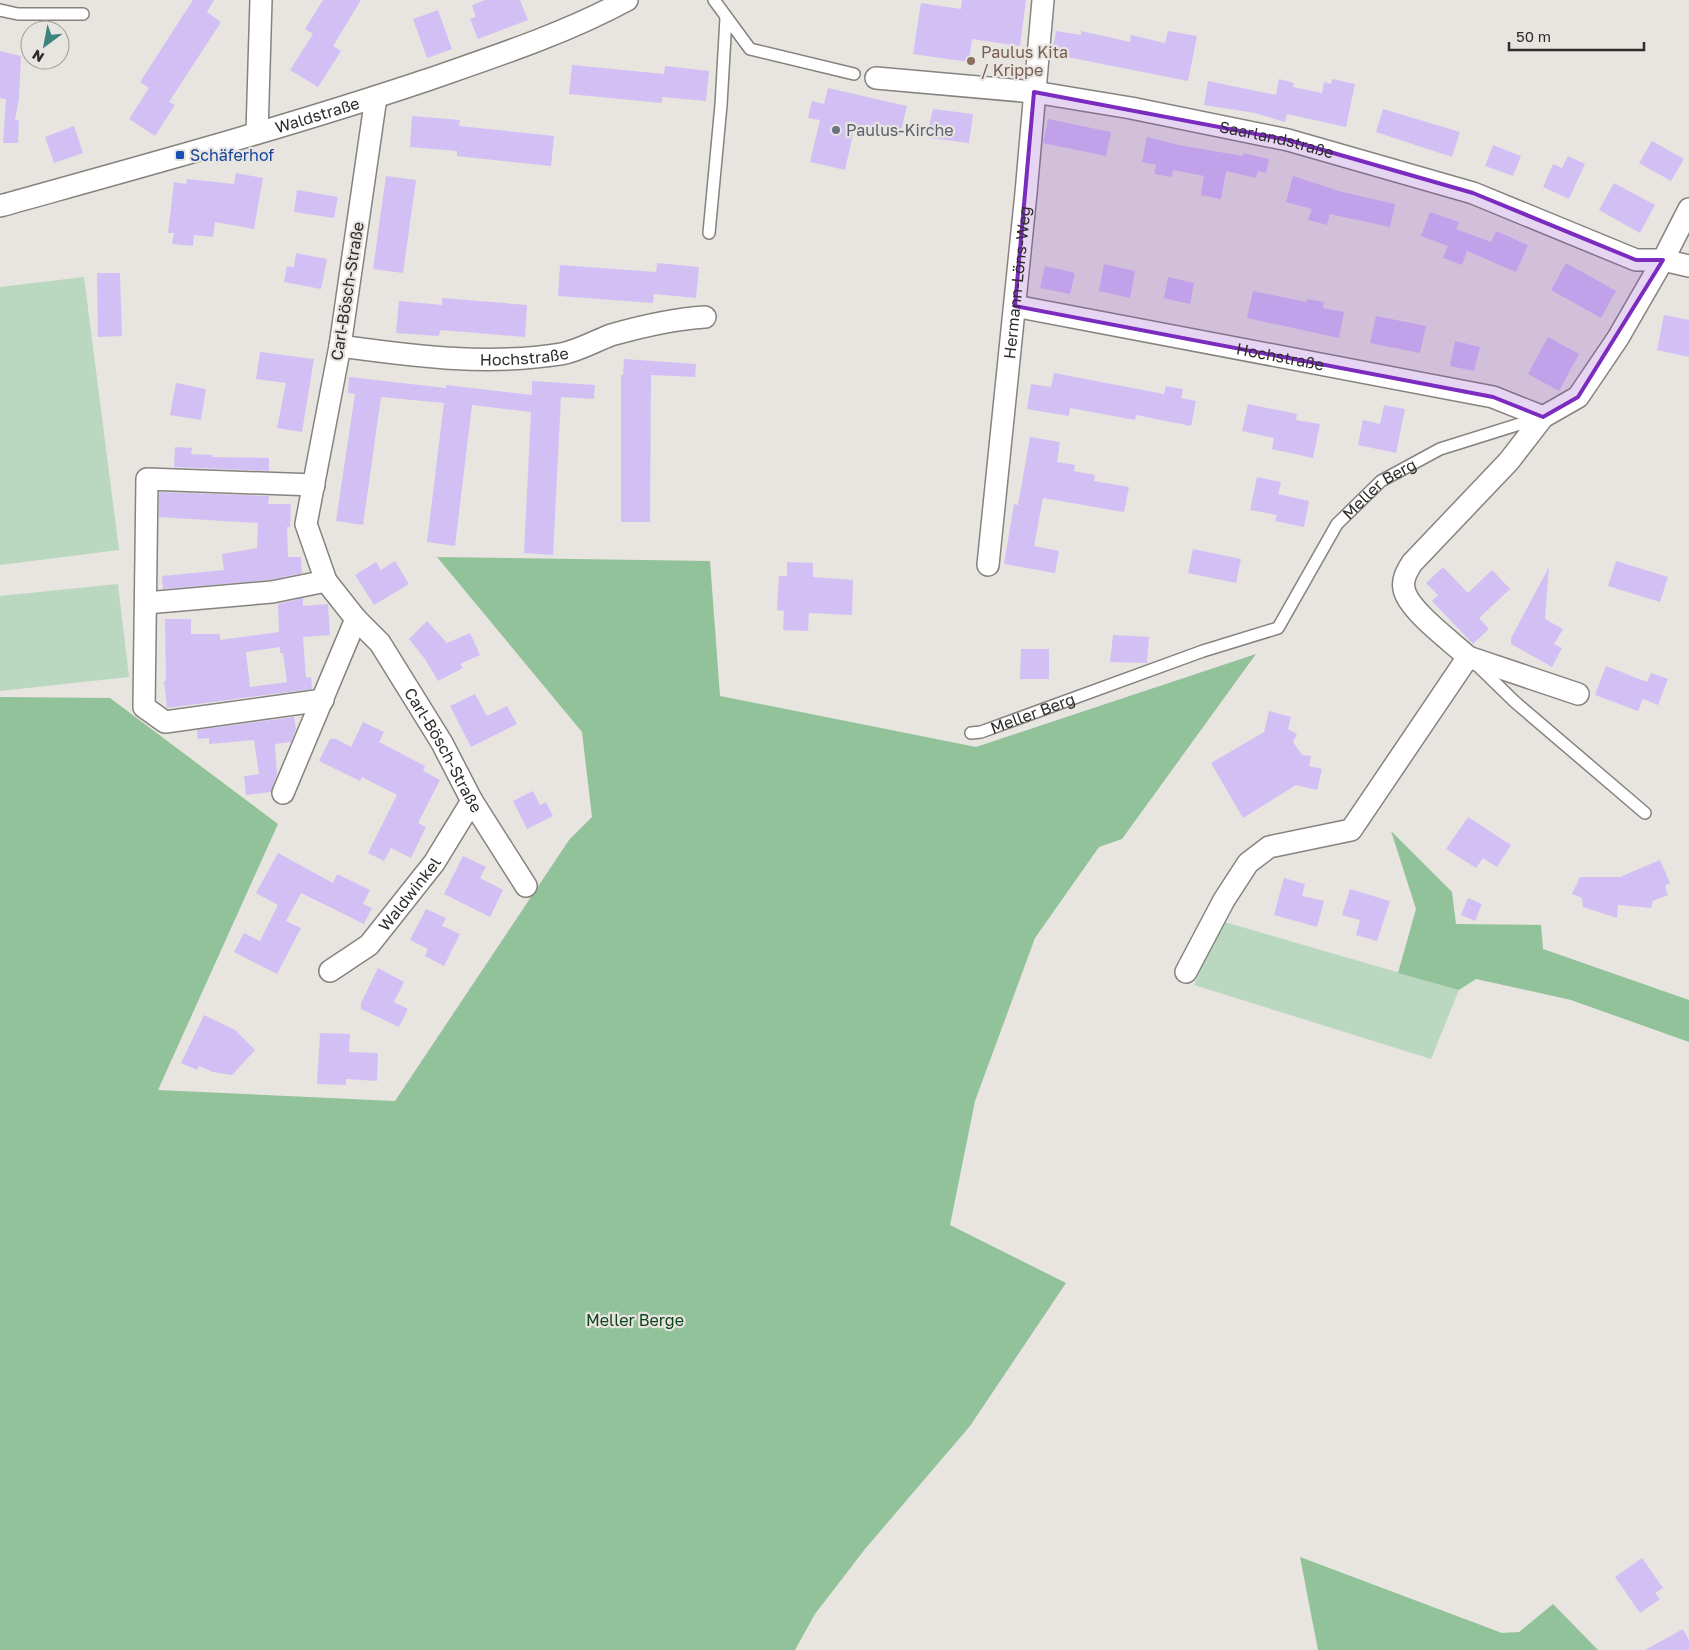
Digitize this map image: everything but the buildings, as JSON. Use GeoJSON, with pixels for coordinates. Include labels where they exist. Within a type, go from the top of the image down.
{"type":"FeatureCollection","features":[{"type":"Feature","properties":{"kind":"street"},"geometry":{"type":"LineString","coordinates":[[257,133],[261,0]]}},
{"type":"Feature","properties":{"kind":"street","name":"Waldstraße"},"geometry":{"type":"LineString","coordinates":[[0,206],[376,97],[503,54],[587,22],[627,0]]}},
{"type":"Feature","properties":{"kind":"street","name":"Hermann-Löns-Weg"},"geometry":{"type":"LineString","coordinates":[[988,565],[1015,306],[1043,0]]}},
{"type":"Feature","properties":{"kind":"street","name":"Saarlandstraße"},"geometry":{"type":"LineString","coordinates":[[876,78],[1034,92],[1131,108],[1288,140],[1473,193],[1636,260],[1663,260],[1689,266]]}},
{"type":"Feature","properties":{"kind":"street","name":"Carl-Bösch-Straße"},"geometry":{"type":"LineString","coordinates":[[376,97],[340,346],[306,524],[326,581],[356,619],[380,643],[415,698],[472,801],[526,886]]}},
{"type":"Feature","properties":{"kind":"street"},"geometry":{"type":"LineString","coordinates":[[1578,694],[1468,657],[1409,603],[1404,588],[1404,576],[1412,563],[1509,460],[1543,417],[1578,397],[1618,338],[1663,260],[1689,209]]}},
{"type":"Feature","properties":{"kind":"street","name":"Hochstraße"},"geometry":{"type":"LineString","coordinates":[[1015,306],[1493,396],[1543,417]]}},
{"type":"Feature","properties":{"kind":"street","name":"Hochstraße"},"geometry":{"type":"LineString","coordinates":[[340,346],[438,359],[483,360],[523,357],[563,353],[610,336],[670,319],[705,317]]}},
{"type":"Feature","properties":{"kind":"street"},"geometry":{"type":"LineString","coordinates":[[314,485],[147,479],[144,707],[165,722],[323,700]]}},
{"type":"Feature","properties":{"kind":"street"},"geometry":{"type":"LineString","coordinates":[[146,603],[264,593],[326,581]]}},
{"type":"Feature","properties":{"kind":"street"},"geometry":{"type":"LineString","coordinates":[[283,793],[356,619]]}},
{"type":"Feature","properties":{"kind":"street"},"geometry":{"type":"LineString","coordinates":[[1186,972],[1224,900],[1248,863],[1269,847],[1351,830],[1468,657]]}},
{"type":"Feature","properties":{"kind":"street","name":"Waldwinkel"},"geometry":{"type":"LineString","coordinates":[[330,970],[369,945],[434,863],[472,801]]}},
{"type":"Feature","properties":{"kind":"lane"},"geometry":{"type":"LineString","coordinates":[[714,0],[750,49],[854,74]]}},
{"type":"Feature","properties":{"kind":"lane"},"geometry":{"type":"LineString","coordinates":[[0,10],[18,14],[83,14]]}},
{"type":"Feature","properties":{"kind":"lane"},"geometry":{"type":"LineString","coordinates":[[708,233],[721,105],[726,18]]}},
{"type":"Feature","properties":{"kind":"lane","name":"Meller Berg"},"geometry":{"type":"LineString","coordinates":[[971,733],[981,732],[1194,655],[1278,628],[1337,524],[1381,481],[1440,449],[1543,417]]}},
{"type":"Feature","properties":{"kind":"lane"},"geometry":{"type":"LineString","coordinates":[[1468,657],[1515,702],[1645,813]]}},
{"type":"Feature","properties":{"kind":"highlighted area"},"geometry":{"type":"Polygon","coordinates":[[[1034,92],[1288,140],[1473,193],[1636,260],[1663,260],[1578,397],[1543,417],[1493,397],[1015,306],[1034,92]]]}},
{"type":"Feature","properties":{"kind":"green space"},"geometry":{"type":"Polygon","coordinates":[[[84,277],[119,550],[0,565],[0,287],[84,277]]]}},
{"type":"Feature","properties":{"kind":"green space","name":"Meller Berge"},"geometry":{"type":"Polygon","coordinates":[[[437,557],[710,561],[720,696],[976,747],[1256,654],[1122,839],[1099,847],[1035,938],[975,1101],[950,1225],[1066,1283],[970,1426],[865,1549],[815,1614],[795,1650],[0,1650],[0,697],[110,698],[278,824],[158,1090],[395,1101],[569,840],[592,817],[582,732],[437,557]]]}},
{"type":"Feature","properties":{"kind":"green space"},"geometry":{"type":"Polygon","coordinates":[[[118,584],[129,677],[0,691],[0,596],[118,584]]]}},
{"type":"Feature","properties":{"kind":"green space"},"geometry":{"type":"Polygon","coordinates":[[[1391,831],[1452,892],[1456,924],[1541,925],[1543,949],[1689,1000],[1689,1042],[1571,1000],[1476,979],[1459,990],[1398,973],[1416,909],[1391,831]]]}},
{"type":"Feature","properties":{"kind":"green space"},"geometry":{"type":"Polygon","coordinates":[[[1221,921],[1459,990],[1431,1059],[1194,985],[1221,921]]]}},
{"type":"Feature","properties":{"kind":"green space"},"geometry":{"type":"Polygon","coordinates":[[[1300,1557],[1502,1633],[1519,1632],[1553,1604],[1598,1650],[1318,1650],[1300,1557]]]}},
{"type":"Feature","properties":{"kind":"place","name":"Paulus Kita / Krippe"},"geometry":{"type":"Point","coordinates":[971,61]}},
{"type":"Feature","properties":{"kind":"place","name":"Paulus-Kirche"},"geometry":{"type":"Point","coordinates":[836,130]}},
{"type":"Feature","properties":{"kind":"place","name":"Schäferhof"},"geometry":{"type":"Point","coordinates":[180,155]}}]}
